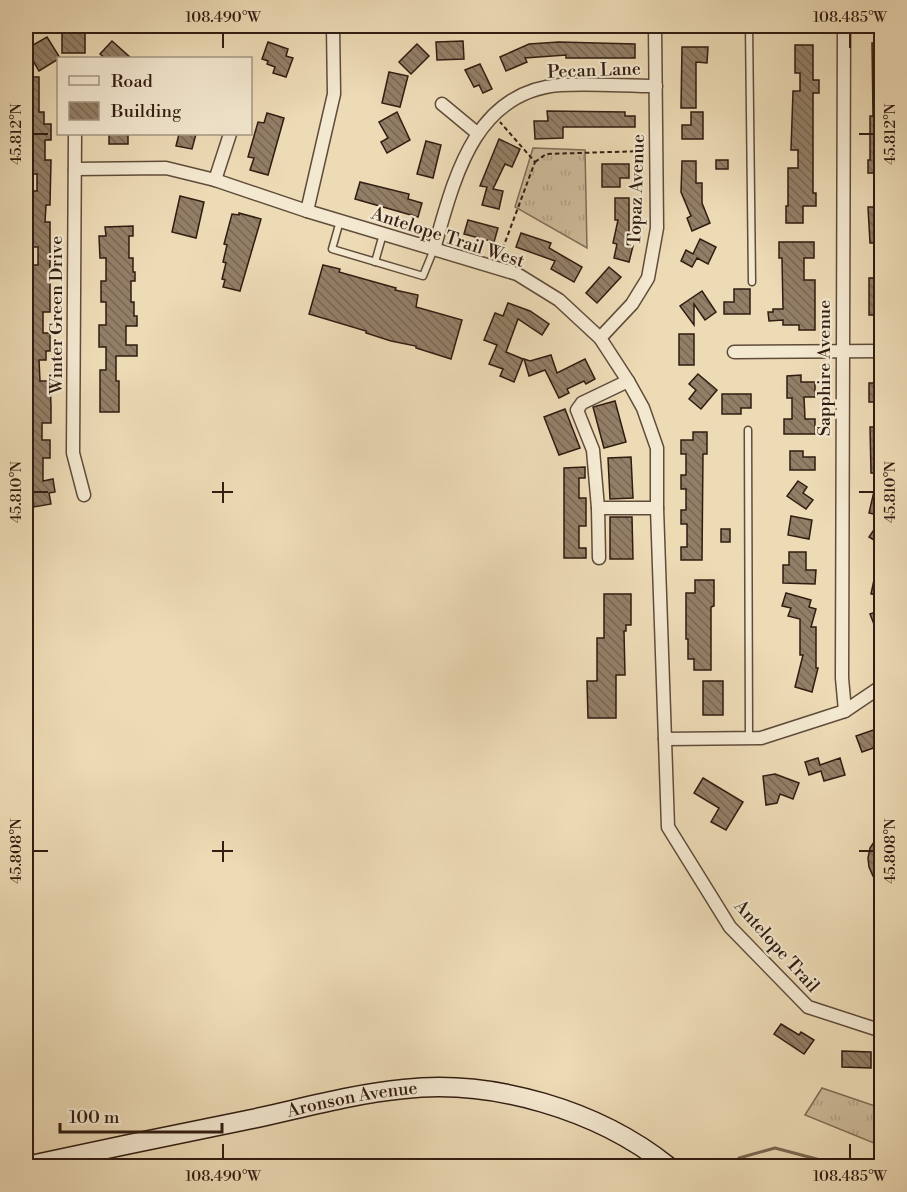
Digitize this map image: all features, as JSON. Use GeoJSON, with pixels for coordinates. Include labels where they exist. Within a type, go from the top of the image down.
{"type":"FeatureCollection","features":[{"type":"Feature","properties":{"kind":"main road","name":"Aronson Avenue"},"geometry":{"type":"LineString","coordinates":[[26,1166],[354,1096],[426,1088],[509,1095],[557,1107],[596,1123],[634,1143],[668,1167]]}},
{"type":"Feature","properties":{"kind":"street"},"geometry":{"type":"LineString","coordinates":[[308,211],[334,94],[333,26]]}},
{"type":"Feature","properties":{"kind":"street","name":"Topaz Avenue"},"geometry":{"type":"LineString","coordinates":[[600,338],[632,304],[648,278],[657,228],[655,26]]}},
{"type":"Feature","properties":{"kind":"street","name":"Sapphire Avenue"},"geometry":{"type":"LineString","coordinates":[[844,26],[841,351],[842,678],[845,711]]}},
{"type":"Feature","properties":{"kind":"street","name":"Pecan Lane"},"geometry":{"type":"LineString","coordinates":[[434,249],[453,183],[477,133],[493,114],[511,101],[534,91],[559,85],[656,86]]}},
{"type":"Feature","properties":{"kind":"street"},"geometry":{"type":"LineString","coordinates":[[442,104],[477,133]]}},
{"type":"Feature","properties":{"kind":"street","name":"Winter Green Drive"},"geometry":{"type":"LineString","coordinates":[[75,135],[73,453],[84,495]]}},
{"type":"Feature","properties":{"kind":"street"},"geometry":{"type":"LineString","coordinates":[[215,180],[230,135]]}},
{"type":"Feature","properties":{"kind":"street","name":"Antelope Trail West"},"geometry":{"type":"LineString","coordinates":[[75,169],[166,168],[215,180],[340,221],[517,274],[559,300],[600,338],[643,408],[657,448],[665,738]]}},
{"type":"Feature","properties":{"kind":"street"},"geometry":{"type":"LineString","coordinates":[[734,352],[882,351]]}},
{"type":"Feature","properties":{"kind":"street"},"geometry":{"type":"LineString","coordinates":[[599,558],[593,450],[577,410],[582,404],[628,381]]}},
{"type":"Feature","properties":{"kind":"street"},"geometry":{"type":"LineString","coordinates":[[598,508],[657,508]]}},
{"type":"Feature","properties":{"kind":"street"},"geometry":{"type":"LineString","coordinates":[[665,738],[760,738],[845,711],[882,686]]}},
{"type":"Feature","properties":{"kind":"street","name":"Antelope Trail"},"geometry":{"type":"LineString","coordinates":[[665,738],[668,827],[730,927],[808,1007],[882,1031]]}},
{"type":"Feature","properties":{"kind":"lane"},"geometry":{"type":"LineString","coordinates":[[750,26],[752,282]]}},
{"type":"Feature","properties":{"kind":"lane"},"geometry":{"type":"LineString","coordinates":[[340,221],[332,249],[375,262],[423,276],[434,249]]}},
{"type":"Feature","properties":{"kind":"lane"},"geometry":{"type":"LineString","coordinates":[[375,262],[383,234]]}},
{"type":"Feature","properties":{"kind":"lane"},"geometry":{"type":"LineString","coordinates":[[748,430],[749,738]]}},
{"type":"Feature","properties":{"kind":"path"},"geometry":{"type":"LineString","coordinates":[[493,114],[535,162]]}},
{"type":"Feature","properties":{"kind":"path"},"geometry":{"type":"LineString","coordinates":[[495,268],[535,162],[546,154],[656,150]]}},
{"type":"Feature","properties":{"kind":"green space"},"geometry":{"type":"Polygon","coordinates":[[[533,148],[585,150],[587,248],[515,207],[533,148]]]}},
{"type":"Feature","properties":{"kind":"green space"},"geometry":{"type":"Polygon","coordinates":[[[822,1088],[881,1108],[881,1146],[805,1115],[822,1088]]]}},
{"type":"Feature","properties":{"kind":"building"},"geometry":{"type":"Polygon","coordinates":[[[62,29],[85,29],[85,53],[62,53],[62,29]]]}},
{"type":"Feature","properties":{"kind":"building"},"geometry":{"type":"Polygon","coordinates":[[[47,37],[59,57],[39,71],[26,49],[47,37]]]}},
{"type":"Feature","properties":{"kind":"building"},"geometry":{"type":"Polygon","coordinates":[[[112,41],[130,57],[104,57],[100,54],[112,41]]]}},
{"type":"Feature","properties":{"kind":"building"},"geometry":{"type":"Polygon","coordinates":[[[463,41],[464,59],[437,60],[436,42],[463,41]]]}},
{"type":"Feature","properties":{"kind":"building"},"geometry":{"type":"Polygon","coordinates":[[[268,42],[288,49],[286,56],[293,58],[286,77],[273,73],[275,67],[262,59],[268,42]]]}},
{"type":"Feature","properties":{"kind":"building"},"geometry":{"type":"Polygon","coordinates":[[[559,42],[635,44],[635,58],[566,58],[566,55],[525,58],[527,62],[506,71],[500,57],[529,44],[559,42]]]}},
{"type":"Feature","properties":{"kind":"building"},"geometry":{"type":"Polygon","coordinates":[[[872,43],[882,43],[882,173],[868,173],[870,116],[873,116],[872,43]]]}},
{"type":"Feature","properties":{"kind":"building"},"geometry":{"type":"Polygon","coordinates":[[[417,44],[429,56],[411,74],[399,62],[417,44]]]}},
{"type":"Feature","properties":{"kind":"building"},"geometry":{"type":"Polygon","coordinates":[[[795,45],[813,45],[813,80],[819,80],[819,93],[813,93],[813,193],[816,193],[816,206],[803,206],[803,223],[786,223],[788,168],[798,168],[798,150],[791,150],[793,91],[800,91],[800,73],[795,73],[795,45]]]}},
{"type":"Feature","properties":{"kind":"building"},"geometry":{"type":"Polygon","coordinates":[[[682,47],[708,47],[707,63],[696,62],[696,108],[681,108],[682,47]]]}},
{"type":"Feature","properties":{"kind":"building"},"geometry":{"type":"Polygon","coordinates":[[[480,64],[492,89],[483,93],[479,85],[474,87],[465,70],[480,64]]]}},
{"type":"Feature","properties":{"kind":"building"},"geometry":{"type":"Polygon","coordinates":[[[389,72],[408,76],[400,107],[382,103],[389,72]]]}},
{"type":"Feature","properties":{"kind":"building"},"geometry":{"type":"Polygon","coordinates":[[[26,77],[39,77],[39,112],[44,112],[44,124],[51,124],[51,140],[45,140],[45,160],[51,160],[50,205],[46,205],[45,222],[50,222],[50,312],[43,312],[43,333],[50,333],[50,351],[46,351],[46,360],[39,360],[40,381],[50,381],[51,406],[51,423],[42,423],[42,440],[50,440],[50,458],[43,458],[43,481],[53,479],[55,492],[49,493],[51,504],[34,507],[28,473],[26,473],[26,297],[27,265],[38,265],[38,247],[27,247],[26,191],[37,191],[37,174],[28,174],[30,99],[26,99],[26,77]]]}},
{"type":"Feature","properties":{"kind":"building"},"geometry":{"type":"Polygon","coordinates":[[[547,111],[625,112],[625,116],[635,116],[635,127],[563,127],[563,138],[535,139],[534,121],[548,121],[547,111]]]}},
{"type":"Feature","properties":{"kind":"building"},"geometry":{"type":"Polygon","coordinates":[[[397,112],[410,140],[387,153],[381,142],[388,138],[379,122],[397,112]]]}},
{"type":"Feature","properties":{"kind":"building"},"geometry":{"type":"Polygon","coordinates":[[[691,112],[703,112],[703,139],[682,139],[682,125],[691,125],[691,112]]]}},
{"type":"Feature","properties":{"kind":"building"},"geometry":{"type":"Polygon","coordinates":[[[267,113],[284,118],[268,175],[250,170],[254,158],[248,157],[258,122],[264,123],[267,113]]]}},
{"type":"Feature","properties":{"kind":"building"},"geometry":{"type":"Polygon","coordinates":[[[109,135],[128,135],[128,144],[109,144],[109,135]]]}},
{"type":"Feature","properties":{"kind":"building"},"geometry":{"type":"Polygon","coordinates":[[[179,135],[196,135],[192,149],[176,146],[179,135]]]}},
{"type":"Feature","properties":{"kind":"building"},"geometry":{"type":"Polygon","coordinates":[[[499,139],[520,149],[512,167],[505,164],[493,189],[503,191],[499,209],[482,205],[487,187],[480,186],[499,139]]]}},
{"type":"Feature","properties":{"kind":"building"},"geometry":{"type":"Polygon","coordinates":[[[426,141],[441,145],[433,178],[417,174],[426,141]]]}},
{"type":"Feature","properties":{"kind":"building"},"geometry":{"type":"Polygon","coordinates":[[[716,160],[728,160],[728,169],[716,169],[716,160]]]}},
{"type":"Feature","properties":{"kind":"building"},"geometry":{"type":"Polygon","coordinates":[[[682,161],[696,161],[696,183],[702,183],[702,203],[710,223],[692,231],[687,218],[691,216],[681,192],[682,161]]]}},
{"type":"Feature","properties":{"kind":"building"},"geometry":{"type":"Polygon","coordinates":[[[602,164],[629,164],[629,178],[620,178],[620,187],[602,187],[602,164]]]}},
{"type":"Feature","properties":{"kind":"building"},"geometry":{"type":"Polygon","coordinates":[[[360,182],[409,194],[408,199],[422,203],[418,217],[355,199],[360,182]]]}},
{"type":"Feature","properties":{"kind":"building"},"geometry":{"type":"Polygon","coordinates":[[[180,196],[204,202],[196,238],[172,232],[180,196]]]}},
{"type":"Feature","properties":{"kind":"building"},"geometry":{"type":"Polygon","coordinates":[[[615,198],[629,198],[629,233],[626,244],[633,246],[629,262],[614,258],[617,244],[613,243],[618,220],[615,220],[615,198]]]}},
{"type":"Feature","properties":{"kind":"building"},"geometry":{"type":"Polygon","coordinates":[[[868,207],[882,207],[882,243],[870,243],[868,207]]]}},
{"type":"Feature","properties":{"kind":"building"},"geometry":{"type":"Polygon","coordinates":[[[239,213],[261,219],[240,291],[223,287],[225,280],[222,279],[226,263],[223,262],[227,245],[224,244],[232,214],[239,215],[239,213]]]}},
{"type":"Feature","properties":{"kind":"building"},"geometry":{"type":"Polygon","coordinates":[[[468,220],[498,228],[494,242],[464,234],[468,220]]]}},
{"type":"Feature","properties":{"kind":"building"},"geometry":{"type":"Polygon","coordinates":[[[133,226],[133,236],[129,236],[129,258],[133,258],[133,272],[135,272],[135,281],[131,281],[131,302],[134,302],[137,326],[126,326],[126,345],[137,345],[137,356],[116,356],[119,412],[100,412],[100,370],[106,370],[106,347],[99,347],[99,325],[106,325],[106,302],[101,302],[101,281],[106,281],[106,258],[100,258],[99,236],[106,236],[105,227],[133,226]]]}},
{"type":"Feature","properties":{"kind":"building"},"geometry":{"type":"Polygon","coordinates":[[[521,233],[551,243],[549,248],[582,267],[574,282],[551,269],[555,261],[516,247],[521,233]]]}},
{"type":"Feature","properties":{"kind":"building"},"geometry":{"type":"Polygon","coordinates":[[[700,239],[716,247],[708,264],[697,258],[692,267],[681,261],[686,250],[693,254],[700,239]]]}},
{"type":"Feature","properties":{"kind":"building"},"geometry":{"type":"Polygon","coordinates":[[[779,242],[814,242],[814,258],[804,258],[804,280],[815,280],[815,330],[799,330],[799,325],[783,325],[783,320],[769,321],[768,312],[773,312],[773,309],[783,309],[782,258],[779,258],[779,242]]]}},
{"type":"Feature","properties":{"kind":"building"},"geometry":{"type":"Polygon","coordinates":[[[323,265],[340,269],[339,272],[396,288],[395,290],[418,295],[416,307],[462,320],[451,359],[416,348],[416,346],[391,341],[309,314],[323,265]]]}},
{"type":"Feature","properties":{"kind":"building"},"geometry":{"type":"Polygon","coordinates":[[[609,267],[621,277],[597,303],[586,293],[609,267]]]}},
{"type":"Feature","properties":{"kind":"building"},"geometry":{"type":"Polygon","coordinates":[[[869,278],[882,278],[882,315],[869,315],[869,278]]]}},
{"type":"Feature","properties":{"kind":"building"},"geometry":{"type":"Polygon","coordinates":[[[734,289],[750,289],[750,314],[724,314],[724,302],[734,302],[734,289]]]}},
{"type":"Feature","properties":{"kind":"building"},"geometry":{"type":"Polygon","coordinates":[[[702,291],[716,312],[705,320],[694,304],[694,325],[680,306],[702,291]]]}},
{"type":"Feature","properties":{"kind":"building"},"geometry":{"type":"Polygon","coordinates":[[[508,303],[530,311],[549,324],[542,335],[518,319],[506,352],[523,359],[514,382],[500,376],[503,369],[489,364],[497,345],[484,340],[495,313],[503,316],[508,303]]]}},
{"type":"Feature","properties":{"kind":"building"},"geometry":{"type":"Polygon","coordinates":[[[679,334],[694,334],[694,365],[679,365],[679,334]]]}},
{"type":"Feature","properties":{"kind":"building"},"geometry":{"type":"Polygon","coordinates":[[[551,355],[557,373],[585,359],[595,379],[586,384],[584,381],[567,389],[569,393],[559,398],[545,370],[529,376],[524,359],[530,361],[551,355]]]}},
{"type":"Feature","properties":{"kind":"building"},"geometry":{"type":"Polygon","coordinates":[[[698,374],[717,390],[701,409],[689,399],[696,390],[689,384],[698,374]]]}},
{"type":"Feature","properties":{"kind":"building"},"geometry":{"type":"Polygon","coordinates":[[[801,375],[801,382],[815,382],[815,397],[804,397],[805,419],[815,419],[815,434],[784,434],[784,419],[792,419],[792,398],[787,398],[787,376],[801,375]]]}},
{"type":"Feature","properties":{"kind":"building"},"geometry":{"type":"Polygon","coordinates":[[[869,383],[882,383],[882,402],[869,402],[869,383]]]}},
{"type":"Feature","properties":{"kind":"building"},"geometry":{"type":"Polygon","coordinates":[[[722,394],[751,394],[751,408],[741,408],[741,414],[722,414],[722,394]]]}},
{"type":"Feature","properties":{"kind":"building"},"geometry":{"type":"Polygon","coordinates":[[[615,401],[626,442],[604,448],[593,407],[615,401]]]}},
{"type":"Feature","properties":{"kind":"building"},"geometry":{"type":"Polygon","coordinates":[[[565,409],[580,448],[559,455],[544,417],[565,409]]]}},
{"type":"Feature","properties":{"kind":"building"},"geometry":{"type":"Polygon","coordinates":[[[870,427],[882,427],[882,473],[871,473],[870,427]]]}},
{"type":"Feature","properties":{"kind":"building"},"geometry":{"type":"Polygon","coordinates":[[[693,432],[707,432],[707,454],[703,454],[702,560],[681,560],[681,547],[687,547],[687,524],[681,524],[681,510],[686,510],[686,489],[681,489],[681,475],[686,475],[686,454],[681,454],[681,440],[693,440],[693,432]]]}},
{"type":"Feature","properties":{"kind":"building"},"geometry":{"type":"Polygon","coordinates":[[[790,451],[803,451],[803,457],[815,457],[815,470],[790,470],[790,451]]]}},
{"type":"Feature","properties":{"kind":"building"},"geometry":{"type":"Polygon","coordinates":[[[631,457],[633,498],[610,499],[608,458],[631,457]]]}},
{"type":"Feature","properties":{"kind":"building"},"geometry":{"type":"Polygon","coordinates":[[[585,467],[585,478],[579,478],[579,498],[586,498],[586,526],[579,526],[579,548],[586,548],[586,558],[564,558],[564,468],[585,467]]]}},
{"type":"Feature","properties":{"kind":"building"},"geometry":{"type":"Polygon","coordinates":[[[878,474],[882,475],[882,516],[869,513],[878,474]]]}},
{"type":"Feature","properties":{"kind":"building"},"geometry":{"type":"Polygon","coordinates":[[[798,481],[807,487],[803,493],[813,500],[806,509],[787,496],[798,481]]]}},
{"type":"Feature","properties":{"kind":"building"},"geometry":{"type":"Polygon","coordinates":[[[791,516],[812,520],[809,539],[788,535],[791,516]]]}},
{"type":"Feature","properties":{"kind":"building"},"geometry":{"type":"Polygon","coordinates":[[[610,517],[632,517],[633,559],[610,559],[610,517]]]}},
{"type":"Feature","properties":{"kind":"building"},"geometry":{"type":"Polygon","coordinates":[[[882,518],[882,545],[869,537],[882,518]]]}},
{"type":"Feature","properties":{"kind":"building"},"geometry":{"type":"Polygon","coordinates":[[[721,529],[730,529],[730,542],[721,542],[721,529]]]}},
{"type":"Feature","properties":{"kind":"building"},"geometry":{"type":"Polygon","coordinates":[[[789,552],[806,552],[806,570],[816,570],[815,584],[783,583],[783,565],[789,565],[789,552]]]}},
{"type":"Feature","properties":{"kind":"building"},"geometry":{"type":"Polygon","coordinates":[[[695,580],[714,580],[714,606],[711,607],[711,670],[694,670],[694,659],[688,659],[686,593],[695,593],[695,580]]]}},
{"type":"Feature","properties":{"kind":"building"},"geometry":{"type":"Polygon","coordinates":[[[874,580],[882,582],[882,596],[871,594],[874,580]]]}},
{"type":"Feature","properties":{"kind":"building"},"geometry":{"type":"Polygon","coordinates":[[[786,593],[811,600],[809,607],[816,609],[811,627],[816,627],[816,668],[818,668],[812,692],[795,687],[803,655],[800,655],[800,619],[788,616],[791,608],[782,606],[786,593]]]}},
{"type":"Feature","properties":{"kind":"building"},"geometry":{"type":"Polygon","coordinates":[[[604,594],[631,594],[631,625],[626,625],[626,631],[624,631],[625,675],[616,675],[616,718],[588,718],[587,681],[597,681],[597,638],[604,638],[604,594]]]}},
{"type":"Feature","properties":{"kind":"building"},"geometry":{"type":"Polygon","coordinates":[[[882,610],[882,642],[881,642],[870,614],[882,610]]]}},
{"type":"Feature","properties":{"kind":"building"},"geometry":{"type":"Polygon","coordinates":[[[703,681],[723,681],[723,715],[703,715],[703,681]]]}},
{"type":"Feature","properties":{"kind":"building"},"geometry":{"type":"Polygon","coordinates":[[[882,727],[882,745],[862,752],[856,736],[882,727]]]}},
{"type":"Feature","properties":{"kind":"building"},"geometry":{"type":"Polygon","coordinates":[[[818,758],[820,765],[840,758],[845,775],[824,781],[821,771],[809,775],[805,762],[818,758]]]}},
{"type":"Feature","properties":{"kind":"building"},"geometry":{"type":"Polygon","coordinates":[[[775,774],[799,783],[793,799],[780,794],[777,803],[766,805],[763,776],[775,774]]]}},
{"type":"Feature","properties":{"kind":"building"},"geometry":{"type":"Polygon","coordinates":[[[703,778],[743,802],[726,830],[711,822],[719,808],[694,793],[703,778]]]}},
{"type":"Feature","properties":{"kind":"building"},"geometry":{"type":"Polygon","coordinates":[[[882,830],[882,886],[873,876],[868,858],[870,848],[882,830]]]}},
{"type":"Feature","properties":{"kind":"building"},"geometry":{"type":"Polygon","coordinates":[[[781,1024],[799,1035],[801,1032],[814,1040],[804,1054],[774,1034],[781,1024]]]}},
{"type":"Feature","properties":{"kind":"building"},"geometry":{"type":"Polygon","coordinates":[[[842,1051],[871,1052],[871,1068],[842,1067],[842,1051]]]}},
{"type":"Feature","properties":{"kind":"waterway"},"geometry":{"type":"LineString","coordinates":[[732,1166],[739,1158],[775,1148],[843,1166]]}}]}
